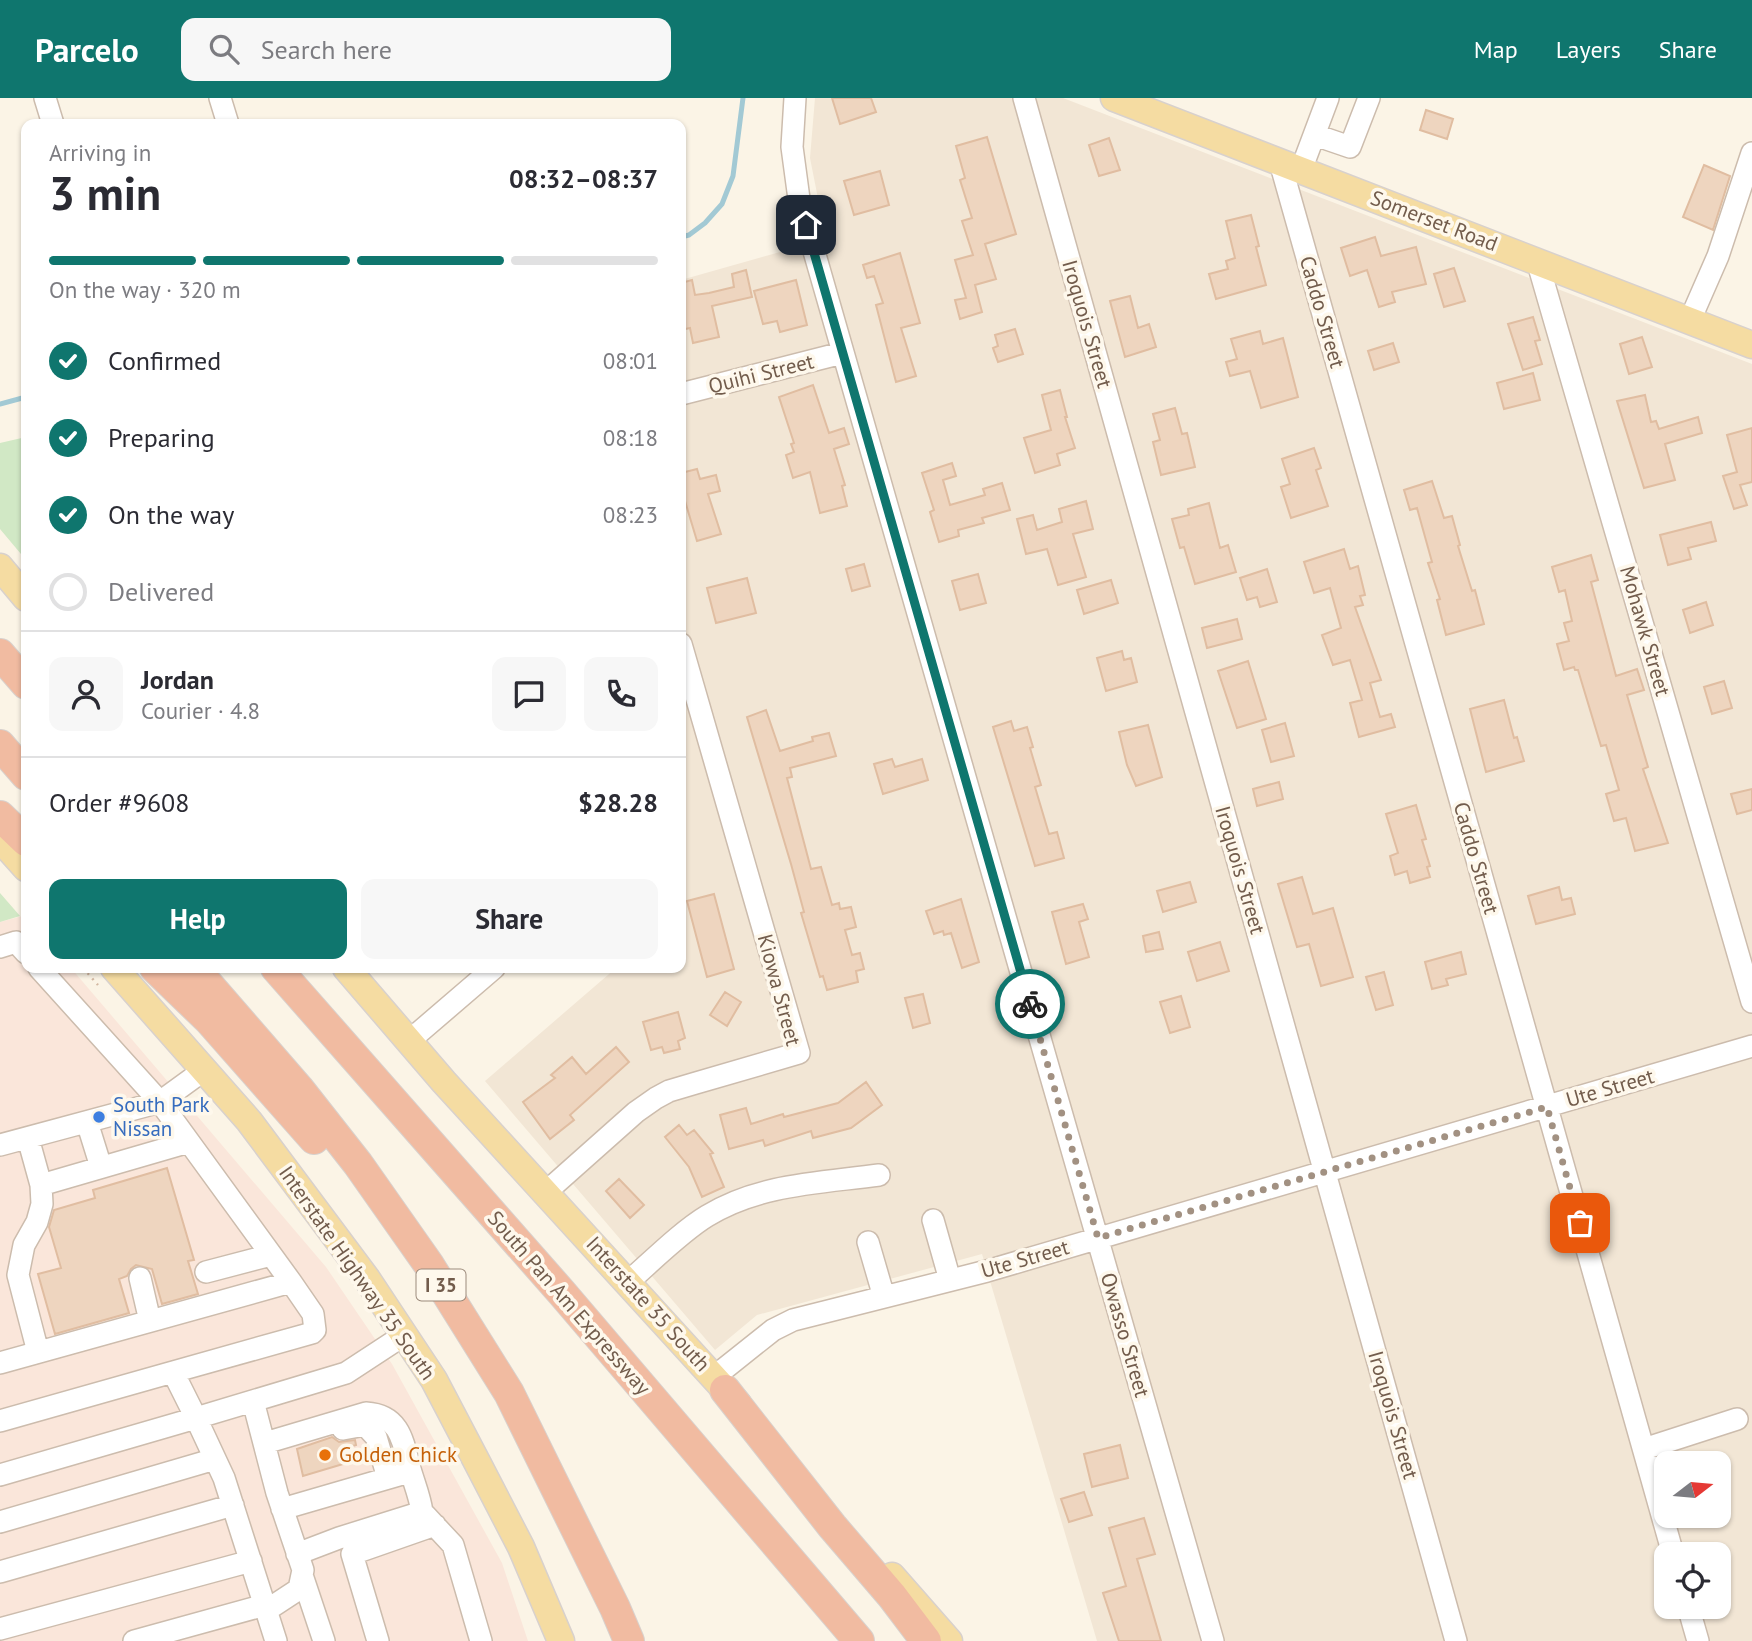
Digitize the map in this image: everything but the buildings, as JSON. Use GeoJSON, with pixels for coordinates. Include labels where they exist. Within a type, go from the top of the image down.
{"type":"FeatureCollection","features":[{"type":"Feature","properties":{"kind":"highway"},"geometry":{"type":"LineString","coordinates":[[0,654],[21,678]]}},
{"type":"Feature","properties":{"kind":"highway"},"geometry":{"type":"LineString","coordinates":[[0,745],[21,769]]}},
{"type":"Feature","properties":{"kind":"highway"},"geometry":{"type":"LineString","coordinates":[[0,816],[21,836]]}},
{"type":"Feature","properties":{"kind":"highway"},"geometry":{"type":"LineString","coordinates":[[160,973],[209,1020],[301,1123],[509,1393]]}},
{"type":"Feature","properties":{"kind":"highway","name":"I 35"},"geometry":{"type":"LineString","coordinates":[[198,973],[299,1089],[358,1164],[429,1265],[509,1393],[629,1641]]}},
{"type":"Feature","properties":{"kind":"highway","name":"South Pan Am Expressway"},"geometry":{"type":"LineString","coordinates":[[280,973],[562,1293],[859,1641]]}},
{"type":"Feature","properties":{"kind":"highway"},"geometry":{"type":"LineString","coordinates":[[720,1384],[926,1641]]}},
{"type":"Feature","properties":{"kind":"main road","name":"Somerset Road"},"geometry":{"type":"LineString","coordinates":[[1114,98],[1752,345]]}},
{"type":"Feature","properties":{"kind":"main road"},"geometry":{"type":"LineString","coordinates":[[0,567],[21,592]]}},
{"type":"Feature","properties":{"kind":"main road"},"geometry":{"type":"LineString","coordinates":[[0,839],[21,862]]}},
{"type":"Feature","properties":{"kind":"main road"},"geometry":{"type":"LineString","coordinates":[[118,973],[204,1070]]}},
{"type":"Feature","properties":{"kind":"main road","name":"Interstate 35 South"},"geometry":{"type":"LineString","coordinates":[[350,973],[841,1517],[949,1641]]}},
{"type":"Feature","properties":{"kind":"main road","name":"Interstate Highway 35 South"},"geometry":{"type":"LineString","coordinates":[[204,1070],[249,1122],[367,1279],[433,1381],[521,1547],[561,1641]]}},
{"type":"Feature","properties":{"kind":"street"},"geometry":{"type":"LineString","coordinates":[[45,98],[51,119]]}},
{"type":"Feature","properties":{"kind":"street"},"geometry":{"type":"LineString","coordinates":[[220,98],[226,119]]}},
{"type":"Feature","properties":{"kind":"street","name":"Owasso Street"},"geometry":{"type":"LineString","coordinates":[[795,98],[792,134],[794,173],[799,200],[1213,1641]]}},
{"type":"Feature","properties":{"kind":"street","name":"Iroquois Street"},"geometry":{"type":"LineString","coordinates":[[1024,98],[1457,1641]]}},
{"type":"Feature","properties":{"kind":"street"},"geometry":{"type":"LineString","coordinates":[[1291,166],[1315,135],[1328,98]]}},
{"type":"Feature","properties":{"kind":"street"},"geometry":{"type":"LineString","coordinates":[[1315,135],[1350,147],[1369,98]]}},
{"type":"Feature","properties":{"kind":"street"},"geometry":{"type":"LineString","coordinates":[[1690,320],[1718,256],[1752,153]]}},
{"type":"Feature","properties":{"kind":"street","name":"Caddo Street"},"geometry":{"type":"LineString","coordinates":[[1291,166],[1547,1107],[1670,1542]]}},
{"type":"Feature","properties":{"kind":"street","name":"Mohawk Street"},"geometry":{"type":"LineString","coordinates":[[1537,260],[1752,1002]]}},
{"type":"Feature","properties":{"kind":"street","name":"Quihi Street"},"geometry":{"type":"LineString","coordinates":[[686,393],[842,354]]}},
{"type":"Feature","properties":{"kind":"street","name":"Kiowa Street"},"geometry":{"type":"LineString","coordinates":[[546,1192],[636,1112],[669,1091],[799,1054],[686,661]]}},
{"type":"Feature","properties":{"kind":"street"},"geometry":{"type":"LineString","coordinates":[[0,947],[16,942],[21,948]]}},
{"type":"Feature","properties":{"kind":"street"},"geometry":{"type":"LineString","coordinates":[[0,1421],[315,1330],[313,1314],[160,1102],[44,973]]}},
{"type":"Feature","properties":{"kind":"street"},"geometry":{"type":"LineString","coordinates":[[409,1041],[488,973]]}},
{"type":"Feature","properties":{"kind":"street","name":"Ute Street"},"geometry":{"type":"LineString","coordinates":[[720,1384],[773,1330],[793,1320],[950,1280],[1098,1238],[1752,1046]]}},
{"type":"Feature","properties":{"kind":"street"},"geometry":{"type":"LineString","coordinates":[[0,1145],[160,1102],[204,1070]]}},
{"type":"Feature","properties":{"kind":"street"},"geometry":{"type":"LineString","coordinates":[[87,1122],[101,1167]]}},
{"type":"Feature","properties":{"kind":"street"},"geometry":{"type":"LineString","coordinates":[[28,1138],[41,1185],[42,1205],[37,1222],[24,1245],[18,1275],[38,1352]]}},
{"type":"Feature","properties":{"kind":"street"},"geometry":{"type":"LineString","coordinates":[[41,1185],[189,1142]]}},
{"type":"Feature","properties":{"kind":"street"},"geometry":{"type":"LineString","coordinates":[[628,1282],[704,1217],[729,1204],[769,1189],[879,1175]]}},
{"type":"Feature","properties":{"kind":"street"},"geometry":{"type":"LineString","coordinates":[[933,1220],[950,1280]]}},
{"type":"Feature","properties":{"kind":"street"},"geometry":{"type":"LineString","coordinates":[[868,1242],[884,1297]]}},
{"type":"Feature","properties":{"kind":"street"},"geometry":{"type":"LineString","coordinates":[[206,1272],[271,1255]]}},
{"type":"Feature","properties":{"kind":"street"},"geometry":{"type":"LineString","coordinates":[[140,1278],[150,1321]]}},
{"type":"Feature","properties":{"kind":"street"},"geometry":{"type":"LineString","coordinates":[[0,1363],[291,1282]]}},
{"type":"Feature","properties":{"kind":"street"},"geometry":{"type":"LineString","coordinates":[[0,1475],[346,1373],[404,1335]]}},
{"type":"Feature","properties":{"kind":"street"},"geometry":{"type":"LineString","coordinates":[[173,1372],[233,1505],[276,1641]]}},
{"type":"Feature","properties":{"kind":"street"},"geometry":{"type":"LineString","coordinates":[[253,1401],[273,1441],[282,1509],[324,1641]]}},
{"type":"Feature","properties":{"kind":"street"},"geometry":{"type":"LineString","coordinates":[[273,1441],[366,1413],[378,1414],[392,1423],[401,1434],[428,1518],[453,1545],[481,1641]]}},
{"type":"Feature","properties":{"kind":"street"},"geometry":{"type":"LineString","coordinates":[[1644,1449],[1737,1419]]}},
{"type":"Feature","properties":{"kind":"street"},"geometry":{"type":"LineString","coordinates":[[273,1441],[289,1441],[365,1425],[376,1437],[388,1478]]}},
{"type":"Feature","properties":{"kind":"street"},"geometry":{"type":"LineString","coordinates":[[0,1522],[215,1460]]}},
{"type":"Feature","properties":{"kind":"street"},"geometry":{"type":"LineString","coordinates":[[282,1509],[388,1478],[410,1467]]}},
{"type":"Feature","properties":{"kind":"street"},"geometry":{"type":"LineString","coordinates":[[0,1572],[233,1505]]}},
{"type":"Feature","properties":{"kind":"street"},"geometry":{"type":"LineString","coordinates":[[298,1554],[339,1538],[428,1518]]}},
{"type":"Feature","properties":{"kind":"street"},"geometry":{"type":"LineString","coordinates":[[378,1641],[352,1554],[428,1518]]}},
{"type":"Feature","properties":{"kind":"street"},"geometry":{"type":"LineString","coordinates":[[0,1629],[251,1561]]}},
{"type":"Feature","properties":{"kind":"street"},"geometry":{"type":"LineString","coordinates":[[134,1641],[266,1608],[290,1596],[299,1588],[303,1578]]}},
{"type":"Feature","properties":{"kind":"street"},"geometry":{"type":"LineString","coordinates":[[1692,1619],[1698,1641]]}},
{"type":"Feature","properties":{"kind":"shaded area"},"geometry":{"type":"Polygon","coordinates":[[[815,98],[1063,98],[1752,364],[1752,1641],[1097,1641],[982,1254],[757,1315],[715,1350],[485,1081],[610,973],[686,973],[686,279],[826,239],[810,158],[815,98]]]}},
{"type":"Feature","properties":{"kind":"shaded area"},"geometry":{"type":"Polygon","coordinates":[[[21,916],[21,973],[75,973],[326,1267],[392,1364],[502,1563],[528,1641],[0,1641],[0,922],[21,916]]]}},
{"type":"Feature","properties":{"kind":"green space"},"geometry":{"type":"Polygon","coordinates":[[[21,438],[21,554],[0,529],[0,443],[21,438]]]}},
{"type":"Feature","properties":{"kind":"green space"},"geometry":{"type":"Polygon","coordinates":[[[0,893],[20,916],[0,922],[0,893]]]}},
{"type":"Feature","properties":{"kind":"waterway"},"geometry":{"type":"LineString","coordinates":[[686,236],[705,223],[722,204],[733,176],[743,98]]}},
{"type":"Feature","properties":{"kind":"waterway"},"geometry":{"type":"LineString","coordinates":[[0,404],[21,398]]}},
{"type":"Feature","properties":{"kind":"way so far"},"geometry":{"type":"LineString","coordinates":[[1030,1004],[1098,1238],[1547,1107],[1580,1223]]}},
{"type":"Feature","properties":{"kind":"place","name":"South Park Nissan"},"geometry":{"type":"Point","coordinates":[99,1117]}},
{"type":"Feature","properties":{"kind":"place","name":"Golden Chick"},"geometry":{"type":"Point","coordinates":[325,1455]}},
{"type":"Feature","properties":{"kind":"route"},"geometry":{"type":"LineString","coordinates":[[806,225],[1030,1004]]}}]}
